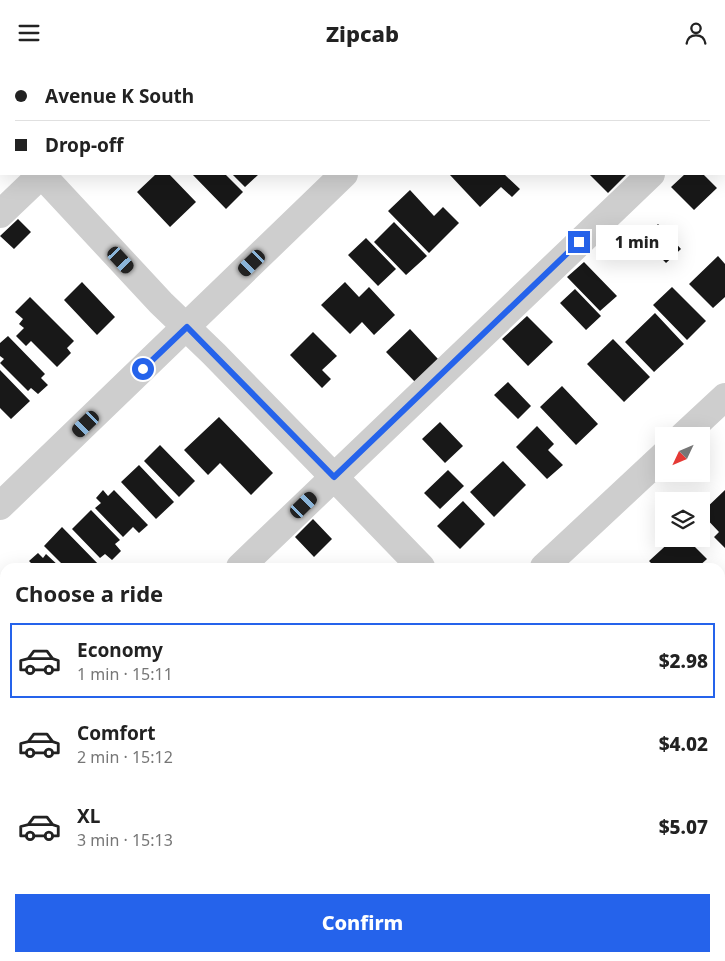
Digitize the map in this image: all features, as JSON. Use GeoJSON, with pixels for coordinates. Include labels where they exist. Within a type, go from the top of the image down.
{"type":"FeatureCollection","features":[{"type":"Feature","properties":{"kind":"street"},"geometry":{"type":"LineString","coordinates":[[0,214],[41,175]]}},
{"type":"Feature","properties":{"kind":"street"},"geometry":{"type":"LineString","coordinates":[[43,175],[161,303],[187,327],[416,563]]}},
{"type":"Feature","properties":{"kind":"street"},"geometry":{"type":"LineString","coordinates":[[0,506],[343,175]]}},
{"type":"Feature","properties":{"kind":"street"},"geometry":{"type":"LineString","coordinates":[[244,563],[650,175]]}},
{"type":"Feature","properties":{"kind":"street"},"geometry":{"type":"LineString","coordinates":[[693,427],[725,397]]}},
{"type":"Feature","properties":{"kind":"street"},"geometry":{"type":"LineString","coordinates":[[548,563],[655,463]]}},
{"type":"Feature","properties":{"kind":"building"},"geometry":{"type":"Polygon","coordinates":[[[155,175],[170,175],[196,202],[170,227],[137,192],[155,175]]]}},
{"type":"Feature","properties":{"kind":"building"},"geometry":{"type":"Polygon","coordinates":[[[193,175],[226,175],[243,192],[226,209],[193,175]]]}},
{"type":"Feature","properties":{"kind":"building"},"geometry":{"type":"Polygon","coordinates":[[[233,175],[258,175],[245,187],[233,175]]]}},
{"type":"Feature","properties":{"kind":"building"},"geometry":{"type":"Polygon","coordinates":[[[450,175],[505,175],[520,189],[512,197],[501,187],[480,207],[450,175]]]}},
{"type":"Feature","properties":{"kind":"building"},"geometry":{"type":"Polygon","coordinates":[[[590,175],[626,175],[608,193],[590,175]]]}},
{"type":"Feature","properties":{"kind":"building"},"geometry":{"type":"Polygon","coordinates":[[[684,175],[704,175],[717,188],[694,210],[671,187],[684,175]]]}},
{"type":"Feature","properties":{"kind":"building"},"geometry":{"type":"Polygon","coordinates":[[[410,190],[434,216],[443,207],[459,223],[429,253],[388,211],[410,190]]]}},
{"type":"Feature","properties":{"kind":"building"},"geometry":{"type":"Polygon","coordinates":[[[18,219],[31,232],[14,249],[0,236],[18,219]]]}},
{"type":"Feature","properties":{"kind":"building"},"geometry":{"type":"Polygon","coordinates":[[[394,222],[427,256],[406,275],[374,242],[394,222]]]}},
{"type":"Feature","properties":{"kind":"building"},"geometry":{"type":"Polygon","coordinates":[[[658,224],[681,249],[666,263],[643,239],[658,224]]]}},
{"type":"Feature","properties":{"kind":"building"},"geometry":{"type":"Polygon","coordinates":[[[366,238],[396,269],[378,286],[348,255],[366,238]]]}},
{"type":"Feature","properties":{"kind":"building"},"geometry":{"type":"Polygon","coordinates":[[[718,256],[725,264],[725,297],[713,308],[689,284],[718,256]]]}},
{"type":"Feature","properties":{"kind":"building"},"geometry":{"type":"Polygon","coordinates":[[[584,262],[617,296],[600,311],[567,277],[584,262]]]}},
{"type":"Feature","properties":{"kind":"building"},"geometry":{"type":"Polygon","coordinates":[[[82,282],[115,317],[97,335],[64,300],[82,282]]]}},
{"type":"Feature","properties":{"kind":"building"},"geometry":{"type":"Polygon","coordinates":[[[345,282],[359,297],[369,287],[395,315],[374,335],[362,322],[350,334],[321,305],[345,282]]]}},
{"type":"Feature","properties":{"kind":"building"},"geometry":{"type":"Polygon","coordinates":[[[672,287],[706,321],[687,340],[653,305],[672,287]]]}},
{"type":"Feature","properties":{"kind":"building"},"geometry":{"type":"Polygon","coordinates":[[[575,289],[601,316],[586,330],[560,303],[575,289]]]}},
{"type":"Feature","properties":{"kind":"building"},"geometry":{"type":"Polygon","coordinates":[[[30,297],[74,341],[67,348],[71,353],[57,367],[31,341],[26,346],[16,336],[24,328],[19,324],[23,319],[15,312],[30,297]]]}},
{"type":"Feature","properties":{"kind":"building"},"geometry":{"type":"Polygon","coordinates":[[[655,313],[684,344],[654,372],[625,342],[655,313]]]}},
{"type":"Feature","properties":{"kind":"building"},"geometry":{"type":"Polygon","coordinates":[[[527,316],[553,342],[528,366],[502,339],[527,316]]]}},
{"type":"Feature","properties":{"kind":"building"},"geometry":{"type":"Polygon","coordinates":[[[410,329],[438,359],[415,382],[386,352],[410,329]]]}},
{"type":"Feature","properties":{"kind":"building"},"geometry":{"type":"Polygon","coordinates":[[[313,332],[337,356],[322,370],[331,379],[322,388],[290,355],[313,332]]]}},
{"type":"Feature","properties":{"kind":"building"},"geometry":{"type":"Polygon","coordinates":[[[8,336],[45,374],[41,378],[48,385],[38,394],[31,388],[28,391],[0,363],[4,359],[0,356],[0,343],[8,336]]]}},
{"type":"Feature","properties":{"kind":"building"},"geometry":{"type":"Polygon","coordinates":[[[613,339],[650,377],[624,402],[587,364],[613,339]]]}},
{"type":"Feature","properties":{"kind":"building"},"geometry":{"type":"Polygon","coordinates":[[[0,370],[30,401],[11,419],[0,408],[0,370]]]}},
{"type":"Feature","properties":{"kind":"building"},"geometry":{"type":"Polygon","coordinates":[[[508,382],[531,406],[518,419],[494,395],[508,382]]]}},
{"type":"Feature","properties":{"kind":"building"},"geometry":{"type":"Polygon","coordinates":[[[562,386],[598,424],[576,445],[540,407],[562,386]]]}},
{"type":"Feature","properties":{"kind":"building"},"geometry":{"type":"Polygon","coordinates":[[[219,417],[273,473],[251,495],[220,463],[208,475],[184,450],[219,417]]]}},
{"type":"Feature","properties":{"kind":"building"},"geometry":{"type":"Polygon","coordinates":[[[440,422],[463,446],[445,463],[422,439],[440,422]]]}},
{"type":"Feature","properties":{"kind":"building"},"geometry":{"type":"Polygon","coordinates":[[[537,426],[554,444],[548,450],[563,465],[547,479],[516,447],[537,426]]]}},
{"type":"Feature","properties":{"kind":"building"},"geometry":{"type":"Polygon","coordinates":[[[160,445],[195,481],[179,497],[144,461],[160,445]]]}},
{"type":"Feature","properties":{"kind":"building"},"geometry":{"type":"Polygon","coordinates":[[[503,461],[526,485],[494,517],[470,492],[503,461]]]}},
{"type":"Feature","properties":{"kind":"building"},"geometry":{"type":"Polygon","coordinates":[[[139,465],[174,502],[156,519],[121,482],[139,465]]]}},
{"type":"Feature","properties":{"kind":"building"},"geometry":{"type":"Polygon","coordinates":[[[448,470],[464,486],[440,509],[424,493],[448,470]]]}},
{"type":"Feature","properties":{"kind":"building"},"geometry":{"type":"Polygon","coordinates":[[[103,490],[108,496],[114,490],[148,525],[139,533],[133,527],[123,537],[95,508],[101,503],[96,498],[103,490]]]}},
{"type":"Feature","properties":{"kind":"building"},"geometry":{"type":"Polygon","coordinates":[[[725,490],[725,548],[714,537],[719,532],[710,522],[710,504],[725,490]]]}},
{"type":"Feature","properties":{"kind":"building"},"geometry":{"type":"Polygon","coordinates":[[[463,501],[485,524],[460,549],[437,526],[463,501]]]}},
{"type":"Feature","properties":{"kind":"building"},"geometry":{"type":"Polygon","coordinates":[[[91,510],[120,540],[115,544],[121,551],[112,560],[105,554],[100,558],[72,529],[91,510]]]}},
{"type":"Feature","properties":{"kind":"building"},"geometry":{"type":"Polygon","coordinates":[[[313,519],[332,539],[314,557],[295,537],[313,519]]]}},
{"type":"Feature","properties":{"kind":"building"},"geometry":{"type":"Polygon","coordinates":[[[62,527],[97,563],[61,563],[44,546],[62,527]]]}},
{"type":"Feature","properties":{"kind":"building"},"geometry":{"type":"Polygon","coordinates":[[[664,547],[695,547],[707,559],[702,563],[651,563],[649,561],[664,547]]]}},
{"type":"Feature","properties":{"kind":"building"},"geometry":{"type":"Polygon","coordinates":[[[38,553],[43,558],[46,554],[56,563],[31,563],[29,561],[38,553]]]}},
{"type":"Feature","properties":{"kind":"route"},"geometry":{"type":"LineString","coordinates":[[143,369],[187,327],[334,477],[579,242]]}}]}
